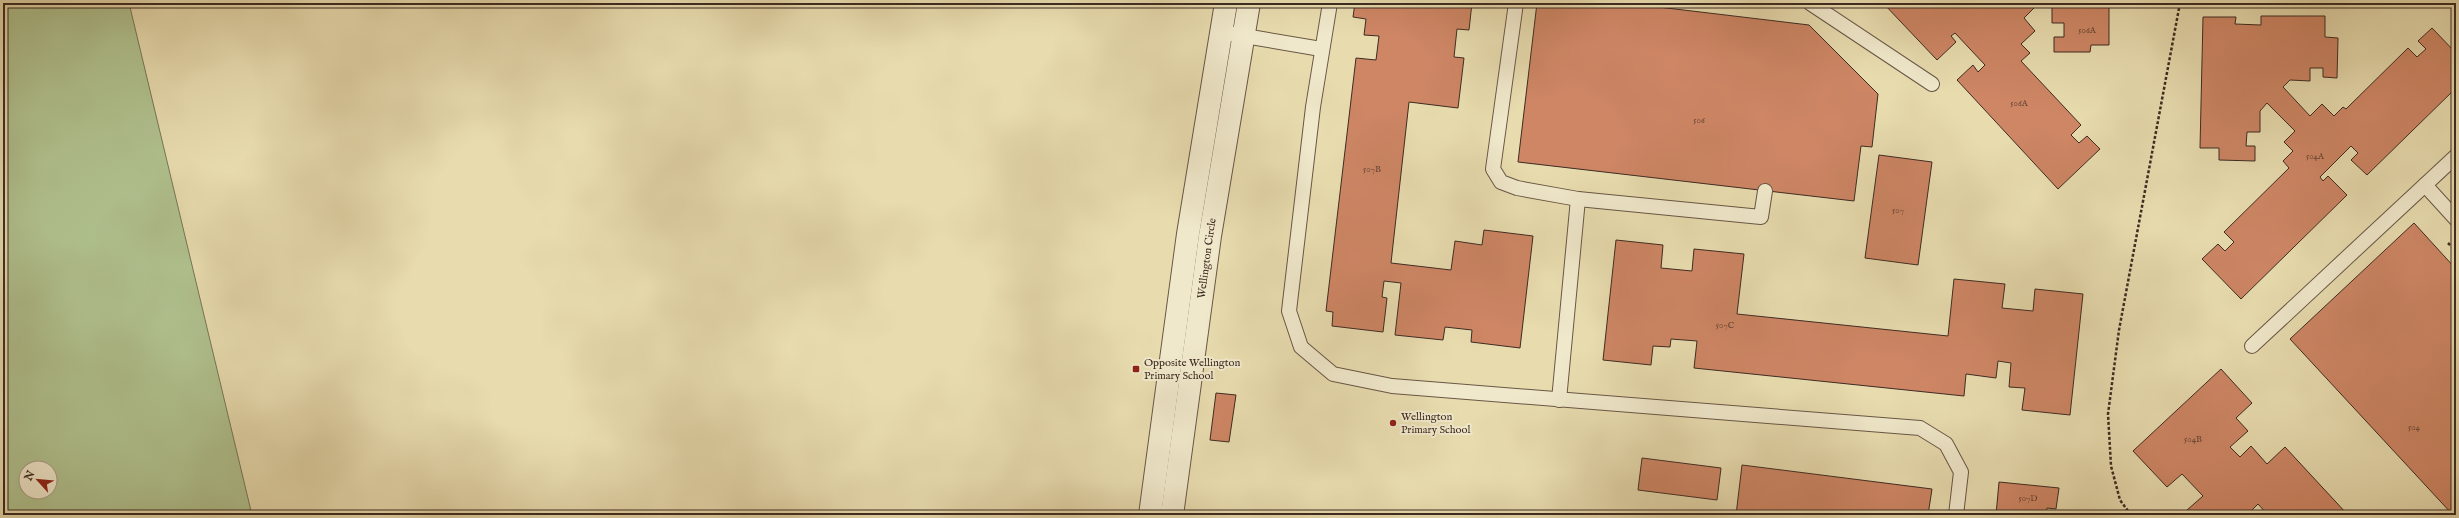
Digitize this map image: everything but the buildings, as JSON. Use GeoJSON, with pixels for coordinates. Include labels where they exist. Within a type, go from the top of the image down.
{"type":"FeatureCollection","features":[{"type":"Feature","properties":{"kind":"street","name":"Wellington Circle"},"geometry":{"type":"LineString","coordinates":[[1150,515],[1188,234],[1226,3]]}},
{"type":"Feature","properties":{"kind":"street","name":"Wellington Circle"},"geometry":{"type":"LineString","coordinates":[[1172,515],[1210,236],[1249,3]]}},
{"type":"Feature","properties":{"kind":"lane"},"geometry":{"type":"LineString","coordinates":[[1330,3],[1321,49],[1289,311],[1301,347],[1333,374],[1392,386],[1920,428],[1946,444],[1961,472],[1956,515]]}},
{"type":"Feature","properties":{"kind":"lane"},"geometry":{"type":"LineString","coordinates":[[1516,3],[1493,169],[1501,182],[1517,188],[1578,199],[1762,217],[1765,191]]}},
{"type":"Feature","properties":{"kind":"lane"},"geometry":{"type":"LineString","coordinates":[[1810,3],[1932,84]]}},
{"type":"Feature","properties":{"kind":"lane"},"geometry":{"type":"LineString","coordinates":[[1221,32],[1321,49]]}},
{"type":"Feature","properties":{"kind":"lane"},"geometry":{"type":"LineString","coordinates":[[2252,346],[2456,156]]}},
{"type":"Feature","properties":{"kind":"lane"},"geometry":{"type":"LineString","coordinates":[[2425,185],[2456,219]]}},
{"type":"Feature","properties":{"kind":"lane"},"geometry":{"type":"LineString","coordinates":[[1559,400],[1578,199]]}},
{"type":"Feature","properties":{"kind":"path"},"geometry":{"type":"LineString","coordinates":[[2131,515],[2120,500],[2111,466],[2108,414],[2119,330],[2180,3]]}},
{"type":"Feature","properties":{"kind":"green space"},"geometry":{"type":"Polygon","coordinates":[[[3,3],[129,3],[252,515],[3,515],[3,3]]]}},
{"type":"Feature","properties":{"kind":"place","name":"Opposite Wellington Primary School"},"geometry":{"type":"Point","coordinates":[1136,369]}},
{"type":"Feature","properties":{"kind":"place","name":"Wellington Primary School"},"geometry":{"type":"Point","coordinates":[1393,423]}}]}
